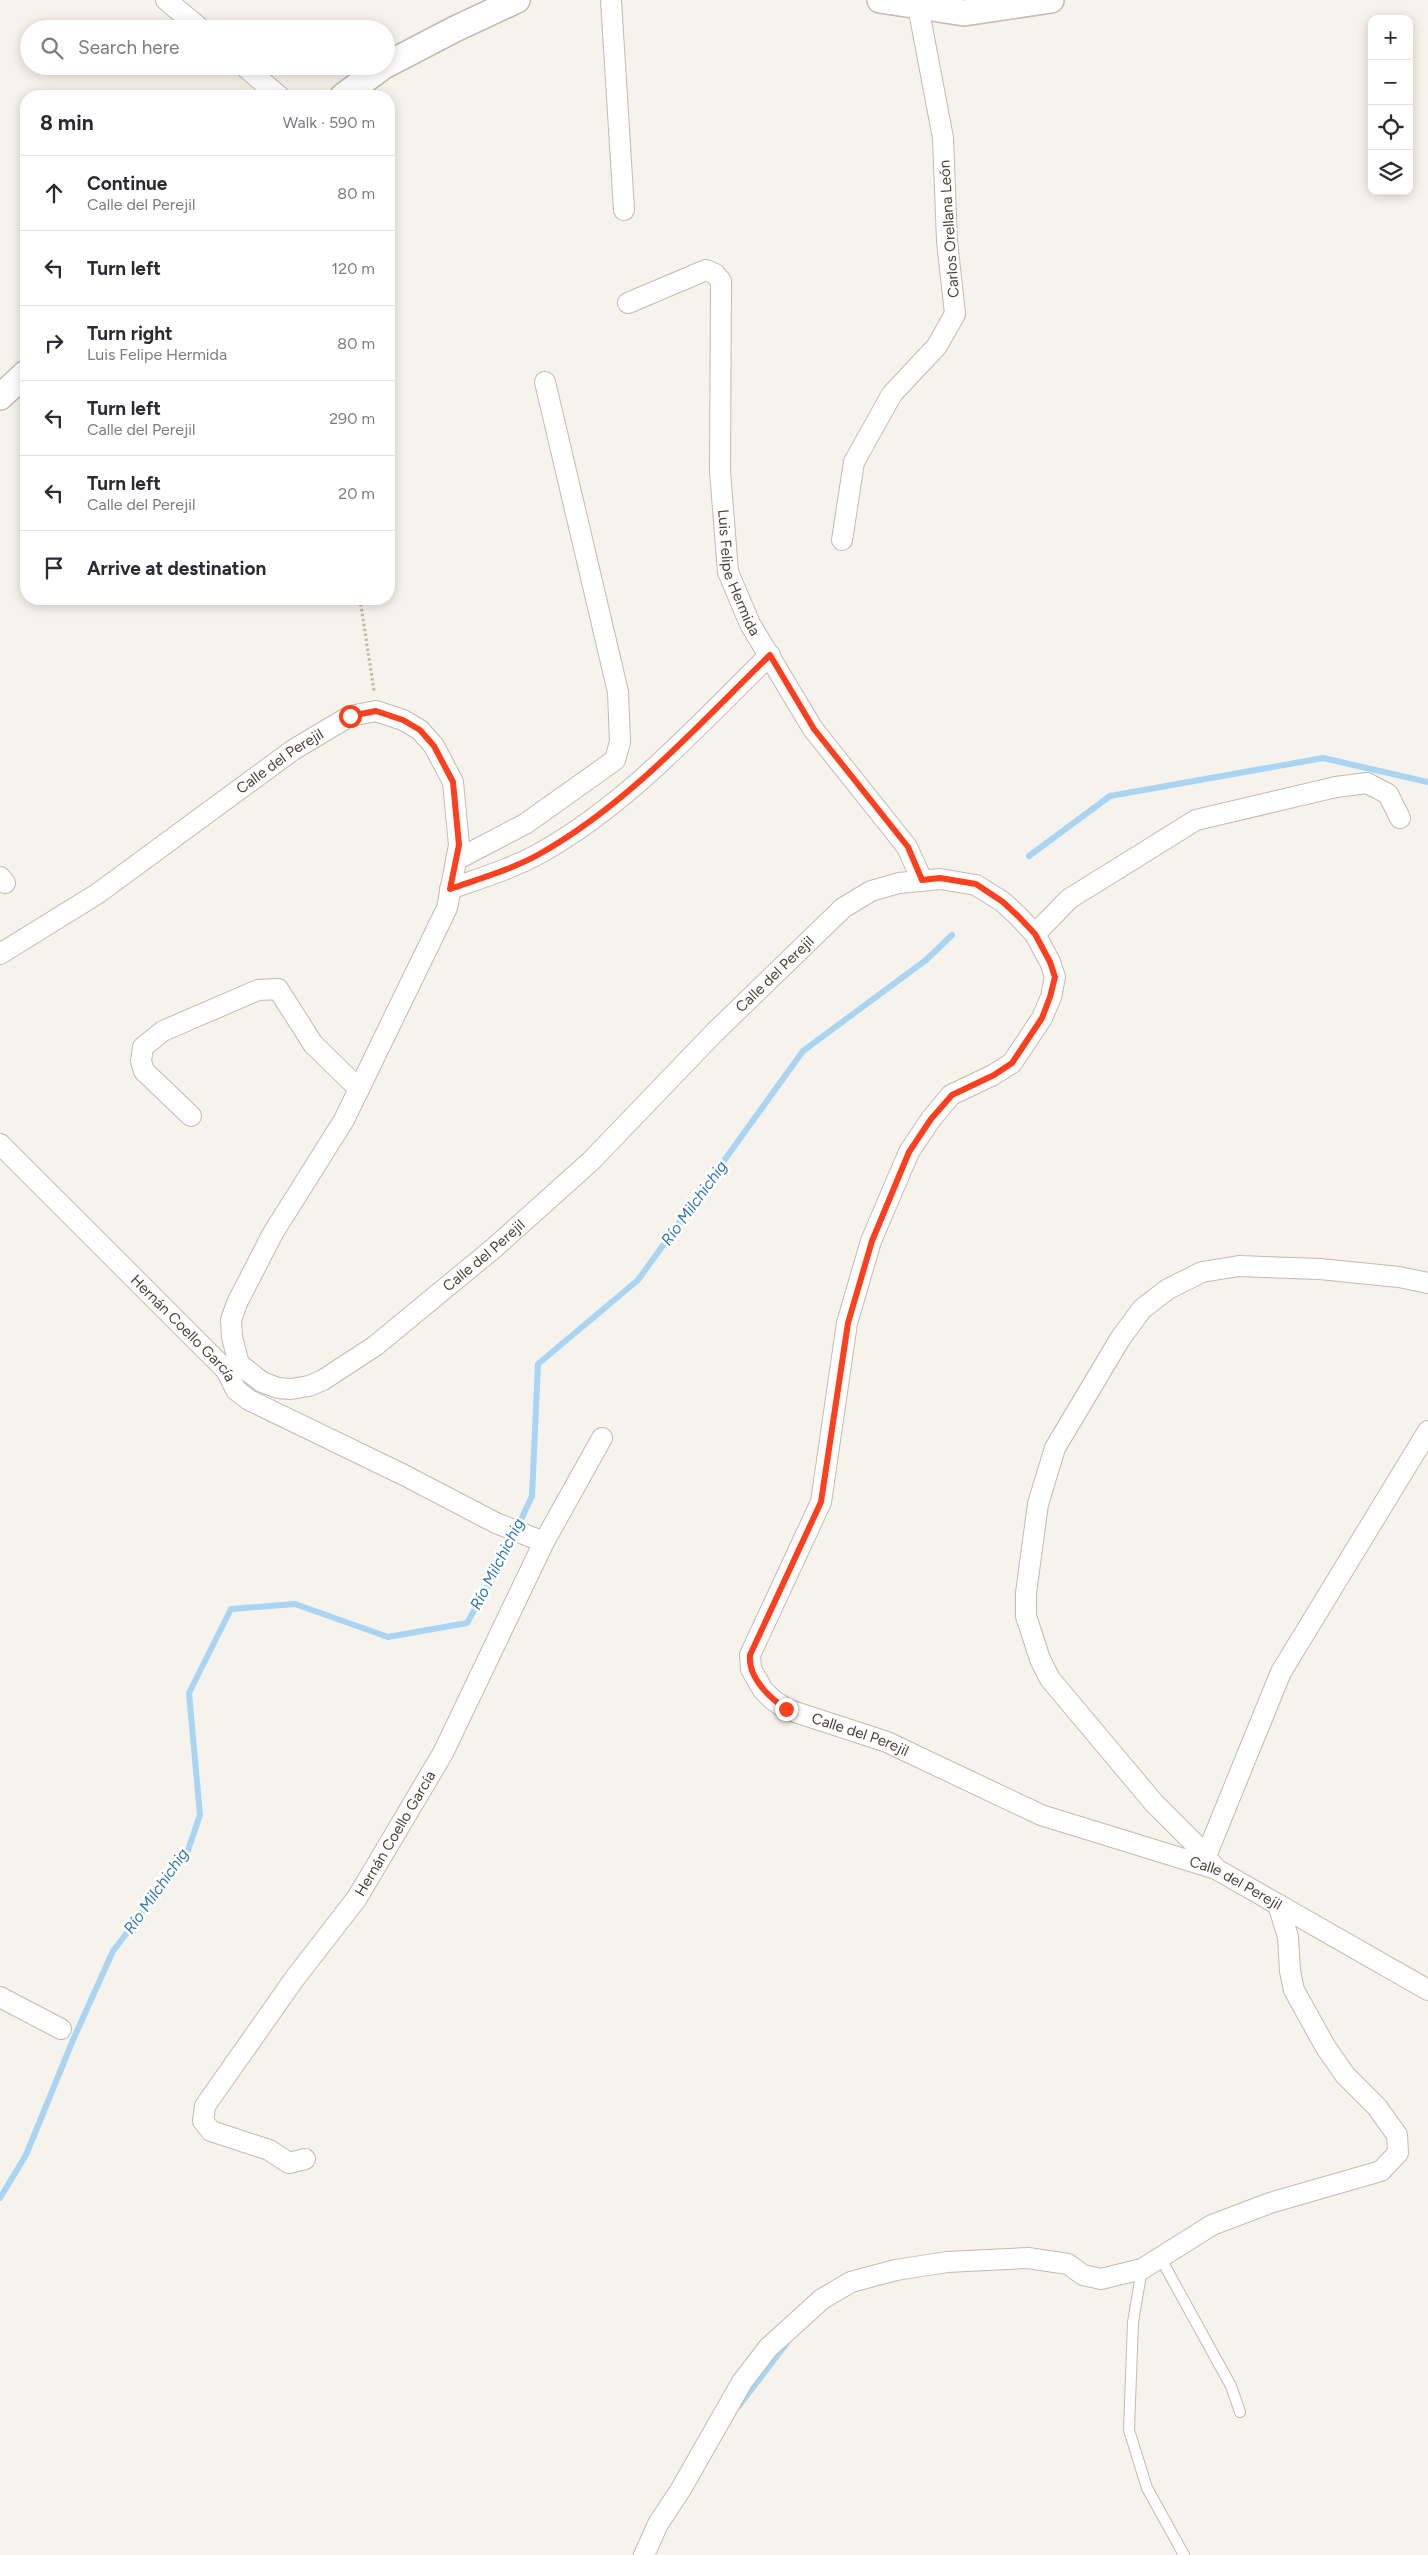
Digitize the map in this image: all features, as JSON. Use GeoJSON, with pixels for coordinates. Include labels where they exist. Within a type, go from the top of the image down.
{"type":"FeatureCollection","features":[{"type":"Feature","properties":{"kind":"street"},"geometry":{"type":"LineString","coordinates":[[166,0],[190,20]]}},
{"type":"Feature","properties":{"kind":"street"},"geometry":{"type":"LineString","coordinates":[[395,61],[455,28],[517,0]]}},
{"type":"Feature","properties":{"kind":"street"},"geometry":{"type":"LineString","coordinates":[[611,0],[624,210]]}},
{"type":"Feature","properties":{"kind":"street"},"geometry":{"type":"LineString","coordinates":[[880,0],[964,13],[978,6],[1051,0]]}},
{"type":"Feature","properties":{"kind":"street","name":"Carlos Orellana León"},"geometry":{"type":"LineString","coordinates":[[842,540],[854,462],[892,394],[936,346],[955,314],[947,241],[942,138],[918,6]]}},
{"type":"Feature","properties":{"kind":"street"},"geometry":{"type":"LineString","coordinates":[[254,75],[271,90]]}},
{"type":"Feature","properties":{"kind":"street"},"geometry":{"type":"LineString","coordinates":[[351,90],[372,75]]}},
{"type":"Feature","properties":{"kind":"street","name":"Luis Felipe Hermida"},"geometry":{"type":"LineString","coordinates":[[628,303],[706,270],[715,274],[721,281],[720,471],[728,572],[750,624],[814,729],[908,847],[922,880]]}},
{"type":"Feature","properties":{"kind":"street"},"geometry":{"type":"LineString","coordinates":[[0,397],[20,379]]}},
{"type":"Feature","properties":{"kind":"street"},"geometry":{"type":"LineString","coordinates":[[456,860],[525,824],[598,774],[615,760],[620,742],[618,692],[545,382]]}},
{"type":"Feature","properties":{"kind":"street"},"geometry":{"type":"LineString","coordinates":[[450,889],[504,870],[542,852],[625,796],[770,655]]}},
{"type":"Feature","properties":{"kind":"street","name":"Calle del Perejil"},"geometry":{"type":"LineString","coordinates":[[0,954],[97,894],[293,750],[350,716],[376,711],[403,720],[420,730],[434,746],[453,782],[459,845],[447,908],[344,1120],[273,1233],[237,1303],[231,1320],[233,1367],[278,1388],[291,1388],[309,1386],[323,1380],[375,1346],[494,1248],[591,1161],[715,1032],[843,908],[871,891],[899,882],[940,878],[976,884],[1003,902],[1035,934],[1050,962],[1055,977],[1042,1018],[1012,1063],[994,1075],[952,1095],[931,1119],[909,1152],[872,1241],[848,1323],[821,1502],[750,1655],[749,1662],[763,1690],[786,1709],[887,1742],[1041,1814],[1211,1863],[1278,1904],[1428,1990]]}},
{"type":"Feature","properties":{"kind":"street"},"geometry":{"type":"LineString","coordinates":[[1035,934],[1069,899],[1196,820],[1336,787],[1367,783],[1388,794],[1400,818]]}},
{"type":"Feature","properties":{"kind":"street"},"geometry":{"type":"LineString","coordinates":[[191,1116],[144,1071],[141,1061],[143,1047],[163,1032],[258,990],[278,989],[313,1044],[359,1089]]}},
{"type":"Feature","properties":{"kind":"street","name":"Hernán Coello García"},"geometry":{"type":"LineString","coordinates":[[0,1144],[233,1367],[236,1390],[248,1400],[404,1475],[496,1523],[536,1538]]}},
{"type":"Feature","properties":{"kind":"street"},"geometry":{"type":"LineString","coordinates":[[1428,1283],[1399,1277],[1320,1269],[1239,1266],[1202,1272],[1168,1289],[1142,1309],[1120,1339],[1056,1448],[1038,1504],[1026,1594],[1026,1616],[1040,1660],[1050,1679],[1148,1796],[1211,1863],[1281,1672],[1428,1431]]}},
{"type":"Feature","properties":{"kind":"street","name":"Hernán Coello García"},"geometry":{"type":"LineString","coordinates":[[297,2161],[211,2130],[203,2121],[205,2106],[295,1978],[357,1898],[443,1753],[536,1538],[602,1438]]}},
{"type":"Feature","properties":{"kind":"street"},"geometry":{"type":"LineString","coordinates":[[644,2555],[658,2524],[681,2489],[742,2382],[768,2348],[822,2299],[851,2282],[896,2270],[947,2262],[1028,2258],[1068,2264],[1083,2275],[1101,2279],[1142,2269],[1161,2259],[1212,2225],[1270,2203],[1381,2171],[1398,2154],[1397,2134],[1377,2107],[1345,2075],[1325,2046],[1294,1990],[1290,1971],[1288,1937],[1278,1904]]}},
{"type":"Feature","properties":{"kind":"street"},"geometry":{"type":"LineString","coordinates":[[0,1997],[61,2029]]}},
{"type":"Feature","properties":{"kind":"lane"},"geometry":{"type":"LineString","coordinates":[[1161,2259],[1231,2386],[1240,2412]]}},
{"type":"Feature","properties":{"kind":"lane"},"geometry":{"type":"LineString","coordinates":[[1142,2269],[1133,2322],[1129,2430],[1147,2488],[1184,2555]]}},
{"type":"Feature","properties":{"kind":"path"},"geometry":{"type":"LineString","coordinates":[[361,605],[376,711]]}},
{"type":"Feature","properties":{"kind":"waterway"},"geometry":{"type":"LineString","coordinates":[[1029,856],[1110,796],[1323,758],[1428,782]]}},
{"type":"Feature","properties":{"kind":"waterway","name":"Río Milchichig"},"geometry":{"type":"LineString","coordinates":[[0,2198],[26,2155],[73,2040],[113,1951],[186,1856],[200,1815],[189,1693],[231,1609],[295,1604],[388,1637],[467,1623],[502,1561],[532,1496],[538,1364],[638,1280],[803,1051],[926,960],[952,935]]}},
{"type":"Feature","properties":{"kind":"waterway"},"geometry":{"type":"LineString","coordinates":[[738,2407],[787,2343]]}},
{"type":"Feature","properties":{"kind":"route"},"geometry":{"type":"LineString","coordinates":[[350,716],[376,711],[403,720],[420,730],[434,746],[453,782],[459,845],[450,889],[504,870],[542,852],[625,796],[770,655],[814,729],[908,847],[922,880],[940,878],[976,884],[1003,902],[1018,916],[1035,934],[1050,962],[1055,977],[1050,997],[1042,1018],[1022,1050],[1012,1063],[994,1075],[952,1095],[931,1119],[909,1152],[872,1241],[848,1323],[821,1502],[750,1655],[751,1669],[763,1690],[786,1709]]}}]}
